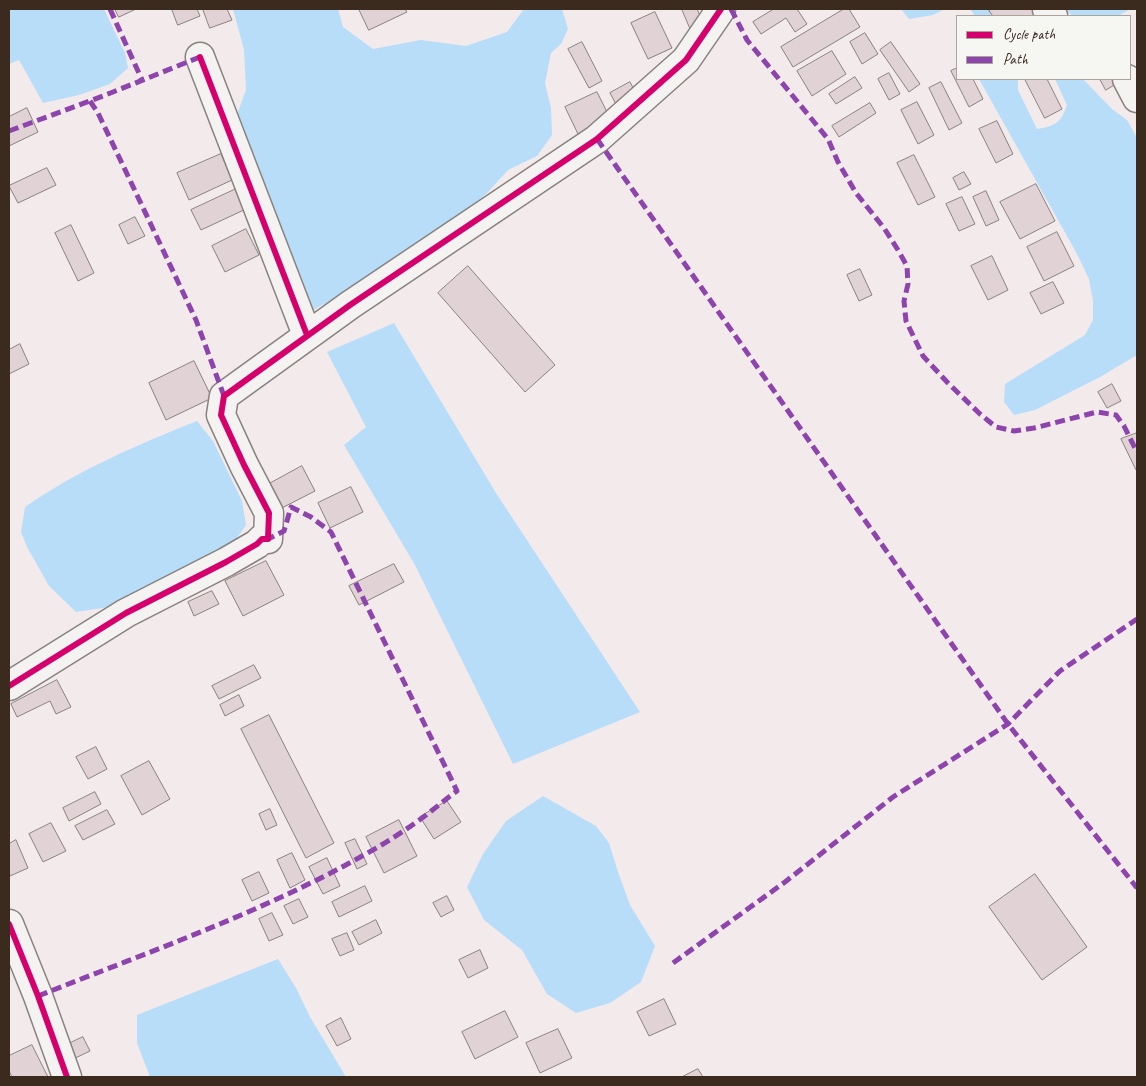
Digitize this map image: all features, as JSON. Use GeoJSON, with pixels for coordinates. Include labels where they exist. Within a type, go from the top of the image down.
{"type":"FeatureCollection","features":[{"type":"Feature","properties":{"kind":"street"},"geometry":{"type":"LineString","coordinates":[[9,686],[126,613],[226,562],[257,544],[262,539],[268,539],[270,513],[253,484],[222,415],[224,396],[350,305],[597,139],[686,60],[721,9]]}},
{"type":"Feature","properties":{"kind":"street"},"geometry":{"type":"LineString","coordinates":[[200,57],[307,335]]}},
{"type":"Feature","properties":{"kind":"street"},"geometry":{"type":"LineString","coordinates":[[1128,80],[1137,98]]}},
{"type":"Feature","properties":{"kind":"street"},"geometry":{"type":"LineString","coordinates":[[9,924],[38,996],[67,1077]]}},
{"type":"Feature","properties":{"kind":"water"},"geometry":{"type":"Polygon","coordinates":[[[9,9],[104,9],[125,53],[128,68],[110,84],[79,95],[43,103],[19,60],[9,64],[9,9]]]}},
{"type":"Feature","properties":{"kind":"water"},"geometry":{"type":"Polygon","coordinates":[[[233,9],[338,9],[343,27],[373,49],[421,40],[466,46],[507,32],[524,9],[562,9],[568,29],[561,44],[551,53],[545,83],[551,108],[552,135],[537,156],[508,170],[487,193],[445,229],[368,280],[302,316],[236,117],[246,90],[244,50],[233,9]]]}},
{"type":"Feature","properties":{"kind":"water"},"geometry":{"type":"Polygon","coordinates":[[[901,9],[945,9],[933,15],[909,19],[901,9]]]}},
{"type":"Feature","properties":{"kind":"water"},"geometry":{"type":"Polygon","coordinates":[[[970,9],[1020,9],[1013,15],[974,15],[970,9]]]}},
{"type":"Feature","properties":{"kind":"water"},"geometry":{"type":"Polygon","coordinates":[[[1064,9],[1130,9],[1120,15],[1072,15],[1064,9]]]}},
{"type":"Feature","properties":{"kind":"water"},"geometry":{"type":"Polygon","coordinates":[[[980,80],[1018,80],[1018,90],[1037,129],[1048,127],[1060,120],[1067,105],[1055,80],[1084,80],[1112,109],[1127,120],[1137,138],[1137,355],[1100,377],[1035,410],[1014,415],[1004,402],[1005,384],[1085,335],[1093,320],[1093,301],[1089,279],[1077,254],[980,80]]]}},
{"type":"Feature","properties":{"kind":"water"},"geometry":{"type":"Polygon","coordinates":[[[394,323],[496,493],[640,712],[513,764],[415,565],[344,445],[366,427],[327,352],[394,323]]]}},
{"type":"Feature","properties":{"kind":"water"},"geometry":{"type":"Polygon","coordinates":[[[197,421],[213,441],[242,501],[246,525],[235,541],[154,589],[109,607],[76,612],[49,586],[27,547],[21,532],[25,507],[87,470],[130,449],[197,421]]]}},
{"type":"Feature","properties":{"kind":"water"},"geometry":{"type":"Polygon","coordinates":[[[543,796],[596,826],[609,843],[630,905],[655,946],[641,982],[610,1003],[576,1013],[547,994],[522,950],[484,920],[467,887],[483,854],[506,821],[543,796]]]}},
{"type":"Feature","properties":{"kind":"water"},"geometry":{"type":"Polygon","coordinates":[[[278,959],[346,1077],[150,1077],[137,1043],[137,1015],[278,959]]]}},
{"type":"Feature","properties":{"kind":"building"},"geometry":{"type":"Polygon","coordinates":[[[115,9],[136,9],[119,17],[115,9]]]}},
{"type":"Feature","properties":{"kind":"building"},"geometry":{"type":"Polygon","coordinates":[[[172,9],[197,9],[200,16],[178,25],[172,9]]]}},
{"type":"Feature","properties":{"kind":"building"},"geometry":{"type":"Polygon","coordinates":[[[203,9],[227,9],[232,20],[210,28],[203,9]]]}},
{"type":"Feature","properties":{"kind":"building"},"geometry":{"type":"Polygon","coordinates":[[[359,9],[405,9],[407,12],[369,30],[359,9]]]}},
{"type":"Feature","properties":{"kind":"building"},"geometry":{"type":"Polygon","coordinates":[[[682,9],[697,9],[706,29],[693,35],[682,9]]]}},
{"type":"Feature","properties":{"kind":"building"},"geometry":{"type":"Polygon","coordinates":[[[774,9],[797,9],[807,24],[795,32],[786,18],[761,34],[753,22],[774,9]]]}},
{"type":"Feature","properties":{"kind":"building"},"geometry":{"type":"Polygon","coordinates":[[[844,9],[849,9],[860,27],[793,67],[781,47],[844,9]]]}},
{"type":"Feature","properties":{"kind":"building"},"geometry":{"type":"Polygon","coordinates":[[[992,9],[1037,9],[1041,15],[992,15],[989,11],[992,9]]]}},
{"type":"Feature","properties":{"kind":"building"},"geometry":{"type":"Polygon","coordinates":[[[655,12],[672,48],[648,59],[631,23],[655,12]]]}},
{"type":"Feature","properties":{"kind":"building"},"geometry":{"type":"Polygon","coordinates":[[[865,33],[878,54],[862,64],[850,42],[865,33]]]}},
{"type":"Feature","properties":{"kind":"building"},"geometry":{"type":"Polygon","coordinates":[[[582,42],[602,81],[589,88],[568,49],[582,42]]]}},
{"type":"Feature","properties":{"kind":"building"},"geometry":{"type":"Polygon","coordinates":[[[891,42],[920,84],[909,92],[880,50],[891,42]]]}},
{"type":"Feature","properties":{"kind":"building"},"geometry":{"type":"Polygon","coordinates":[[[832,51],[846,74],[812,96],[797,71],[832,51]]]}},
{"type":"Feature","properties":{"kind":"building"},"geometry":{"type":"Polygon","coordinates":[[[956,68],[956,80],[974,80],[983,99],[969,107],[951,71],[956,68]]]}},
{"type":"Feature","properties":{"kind":"building"},"geometry":{"type":"Polygon","coordinates":[[[889,73],[900,94],[889,100],[878,79],[889,73]]]}},
{"type":"Feature","properties":{"kind":"building"},"geometry":{"type":"Polygon","coordinates":[[[855,77],[862,88],[836,104],[829,94],[855,77]]]}},
{"type":"Feature","properties":{"kind":"building"},"geometry":{"type":"Polygon","coordinates":[[[1026,80],[1048,80],[1062,109],[1045,118],[1026,80]]]}},
{"type":"Feature","properties":{"kind":"building"},"geometry":{"type":"Polygon","coordinates":[[[1101,80],[1122,80],[1106,90],[1101,80]]]}},
{"type":"Feature","properties":{"kind":"building"},"geometry":{"type":"Polygon","coordinates":[[[630,82],[638,97],[618,108],[610,93],[630,82]]]}},
{"type":"Feature","properties":{"kind":"building"},"geometry":{"type":"Polygon","coordinates":[[[941,82],[962,123],[949,130],[929,88],[941,82]]]}},
{"type":"Feature","properties":{"kind":"building"},"geometry":{"type":"Polygon","coordinates":[[[597,92],[610,118],[578,134],[565,107],[597,92]]]}},
{"type":"Feature","properties":{"kind":"building"},"geometry":{"type":"Polygon","coordinates":[[[917,102],[934,135],[918,144],[901,110],[917,102]]]}},
{"type":"Feature","properties":{"kind":"building"},"geometry":{"type":"Polygon","coordinates":[[[870,103],[876,113],[839,137],[832,126],[870,103]]]}},
{"type":"Feature","properties":{"kind":"building"},"geometry":{"type":"Polygon","coordinates":[[[27,108],[38,132],[9,146],[9,117],[27,108]]]}},
{"type":"Feature","properties":{"kind":"building"},"geometry":{"type":"Polygon","coordinates":[[[997,121],[1013,154],[996,163],[979,129],[997,121]]]}},
{"type":"Feature","properties":{"kind":"building"},"geometry":{"type":"Polygon","coordinates":[[[221,154],[232,180],[189,200],[177,173],[221,154]]]}},
{"type":"Feature","properties":{"kind":"building"},"geometry":{"type":"Polygon","coordinates":[[[914,155],[935,197],[918,205],[897,163],[914,155]]]}},
{"type":"Feature","properties":{"kind":"building"},"geometry":{"type":"Polygon","coordinates":[[[47,168],[56,185],[18,203],[9,186],[47,168]]]}},
{"type":"Feature","properties":{"kind":"building"},"geometry":{"type":"Polygon","coordinates":[[[964,172],[971,184],[959,190],[953,178],[964,172]]]}},
{"type":"Feature","properties":{"kind":"building"},"geometry":{"type":"Polygon","coordinates":[[[1036,184],[1055,221],[1020,239],[1000,202],[1036,184]]]}},
{"type":"Feature","properties":{"kind":"building"},"geometry":{"type":"Polygon","coordinates":[[[236,189],[246,209],[201,230],[191,210],[236,189]]]}},
{"type":"Feature","properties":{"kind":"building"},"geometry":{"type":"Polygon","coordinates":[[[986,191],[999,220],[986,226],[973,197],[986,191]]]}},
{"type":"Feature","properties":{"kind":"building"},"geometry":{"type":"Polygon","coordinates":[[[962,197],[975,224],[959,231],[946,204],[962,197]]]}},
{"type":"Feature","properties":{"kind":"building"},"geometry":{"type":"Polygon","coordinates":[[[135,217],[145,236],[128,244],[119,225],[135,217]]]}},
{"type":"Feature","properties":{"kind":"building"},"geometry":{"type":"Polygon","coordinates":[[[71,225],[94,273],[78,281],[55,233],[71,225]]]}},
{"type":"Feature","properties":{"kind":"building"},"geometry":{"type":"Polygon","coordinates":[[[246,229],[259,255],[225,272],[212,246],[246,229]]]}},
{"type":"Feature","properties":{"kind":"building"},"geometry":{"type":"Polygon","coordinates":[[[1057,232],[1074,266],[1044,281],[1027,247],[1057,232]]]}},
{"type":"Feature","properties":{"kind":"building"},"geometry":{"type":"Polygon","coordinates":[[[992,256],[1008,290],[988,300],[971,266],[992,256]]]}},
{"type":"Feature","properties":{"kind":"building"},"geometry":{"type":"Polygon","coordinates":[[[468,266],[555,365],[525,392],[438,293],[468,266]]]}},
{"type":"Feature","properties":{"kind":"building"},"geometry":{"type":"Polygon","coordinates":[[[860,269],[872,295],[859,301],[847,275],[860,269]]]}},
{"type":"Feature","properties":{"kind":"building"},"geometry":{"type":"Polygon","coordinates":[[[1053,282],[1064,303],[1041,314],[1030,293],[1053,282]]]}},
{"type":"Feature","properties":{"kind":"building"},"geometry":{"type":"Polygon","coordinates":[[[20,344],[29,364],[9,374],[9,350],[20,344]]]}},
{"type":"Feature","properties":{"kind":"building"},"geometry":{"type":"Polygon","coordinates":[[[194,361],[212,398],[166,420],[149,383],[194,361]]]}},
{"type":"Feature","properties":{"kind":"building"},"geometry":{"type":"Polygon","coordinates":[[[1112,384],[1121,401],[1107,408],[1098,392],[1112,384]]]}},
{"type":"Feature","properties":{"kind":"building"},"geometry":{"type":"Polygon","coordinates":[[[1137,433],[1137,470],[1136,470],[1121,439],[1137,433]]]}},
{"type":"Feature","properties":{"kind":"building"},"geometry":{"type":"Polygon","coordinates":[[[302,466],[315,491],[272,513],[260,489],[302,466]]]}},
{"type":"Feature","properties":{"kind":"building"},"geometry":{"type":"Polygon","coordinates":[[[351,487],[363,512],[330,528],[318,503],[351,487]]]}},
{"type":"Feature","properties":{"kind":"building"},"geometry":{"type":"Polygon","coordinates":[[[266,561],[284,595],[243,616],[225,581],[266,561]]]}},
{"type":"Feature","properties":{"kind":"building"},"geometry":{"type":"Polygon","coordinates":[[[394,564],[404,582],[359,605],[349,586],[394,564]]]}},
{"type":"Feature","properties":{"kind":"building"},"geometry":{"type":"Polygon","coordinates":[[[212,591],[219,604],[194,616],[188,602],[212,591]]]}},
{"type":"Feature","properties":{"kind":"building"},"geometry":{"type":"Polygon","coordinates":[[[254,665],[261,678],[219,699],[212,686],[254,665]]]}},
{"type":"Feature","properties":{"kind":"building"},"geometry":{"type":"Polygon","coordinates":[[[57,680],[71,707],[56,714],[50,701],[17,717],[11,704],[57,680]]]}},
{"type":"Feature","properties":{"kind":"building"},"geometry":{"type":"Polygon","coordinates":[[[239,695],[244,706],[225,716],[220,705],[239,695]]]}},
{"type":"Feature","properties":{"kind":"building"},"geometry":{"type":"Polygon","coordinates":[[[269,715],[334,843],[306,858],[241,729],[269,715]]]}},
{"type":"Feature","properties":{"kind":"building"},"geometry":{"type":"Polygon","coordinates":[[[96,747],[107,769],[88,779],[76,757],[96,747]]]}},
{"type":"Feature","properties":{"kind":"building"},"geometry":{"type":"Polygon","coordinates":[[[149,761],[170,799],[142,815],[121,776],[149,761]]]}},
{"type":"Feature","properties":{"kind":"building"},"geometry":{"type":"Polygon","coordinates":[[[95,792],[101,804],[69,821],[63,808],[95,792]]]}},
{"type":"Feature","properties":{"kind":"building"},"geometry":{"type":"Polygon","coordinates":[[[447,801],[461,822],[434,839],[420,817],[447,801]]]}},
{"type":"Feature","properties":{"kind":"building"},"geometry":{"type":"Polygon","coordinates":[[[270,809],[277,825],[266,830],[259,814],[270,809]]]}},
{"type":"Feature","properties":{"kind":"building"},"geometry":{"type":"Polygon","coordinates":[[[107,810],[115,824],[83,840],[75,826],[107,810]]]}},
{"type":"Feature","properties":{"kind":"building"},"geometry":{"type":"Polygon","coordinates":[[[399,820],[417,856],[384,873],[366,837],[399,820]]]}},
{"type":"Feature","properties":{"kind":"building"},"geometry":{"type":"Polygon","coordinates":[[[51,823],[66,851],[43,862],[29,834],[51,823]]]}},
{"type":"Feature","properties":{"kind":"building"},"geometry":{"type":"Polygon","coordinates":[[[355,839],[367,864],[357,869],[345,843],[355,839]]]}},
{"type":"Feature","properties":{"kind":"building"},"geometry":{"type":"Polygon","coordinates":[[[16,840],[28,868],[10,876],[9,844],[16,840]]]}},
{"type":"Feature","properties":{"kind":"building"},"geometry":{"type":"Polygon","coordinates":[[[292,853],[305,880],[290,888],[277,860],[292,853]]]}},
{"type":"Feature","properties":{"kind":"building"},"geometry":{"type":"Polygon","coordinates":[[[327,858],[340,886],[323,894],[309,867],[327,858]]]}},
{"type":"Feature","properties":{"kind":"building"},"geometry":{"type":"Polygon","coordinates":[[[259,872],[269,893],[252,901],[242,880],[259,872]]]}},
{"type":"Feature","properties":{"kind":"building"},"geometry":{"type":"Polygon","coordinates":[[[1035,874],[1087,947],[1042,980],[989,907],[1035,874]]]}},
{"type":"Feature","properties":{"kind":"building"},"geometry":{"type":"Polygon","coordinates":[[[365,886],[372,901],[339,917],[332,902],[365,886]]]}},
{"type":"Feature","properties":{"kind":"building"},"geometry":{"type":"Polygon","coordinates":[[[447,896],[454,910],[441,917],[433,903],[447,896]]]}},
{"type":"Feature","properties":{"kind":"building"},"geometry":{"type":"Polygon","coordinates":[[[299,899],[308,917],[293,924],[284,906],[299,899]]]}},
{"type":"Feature","properties":{"kind":"building"},"geometry":{"type":"Polygon","coordinates":[[[272,913],[283,935],[269,941],[259,919],[272,913]]]}},
{"type":"Feature","properties":{"kind":"building"},"geometry":{"type":"Polygon","coordinates":[[[376,920],[382,933],[359,945],[352,932],[376,920]]]}},
{"type":"Feature","properties":{"kind":"building"},"geometry":{"type":"Polygon","coordinates":[[[347,933],[354,950],[340,956],[332,939],[347,933]]]}},
{"type":"Feature","properties":{"kind":"building"},"geometry":{"type":"Polygon","coordinates":[[[480,950],[488,968],[468,978],[459,960],[480,950]]]}},
{"type":"Feature","properties":{"kind":"building"},"geometry":{"type":"Polygon","coordinates":[[[664,999],[676,1024],[649,1036],[637,1012],[664,999]]]}},
{"type":"Feature","properties":{"kind":"building"},"geometry":{"type":"Polygon","coordinates":[[[505,1011],[518,1037],[475,1059],[462,1032],[505,1011]]]}},
{"type":"Feature","properties":{"kind":"building"},"geometry":{"type":"Polygon","coordinates":[[[341,1018],[351,1039],[337,1046],[326,1026],[341,1018]]]}},
{"type":"Feature","properties":{"kind":"building"},"geometry":{"type":"Polygon","coordinates":[[[558,1029],[572,1058],[540,1073],[526,1043],[558,1029]]]}},
{"type":"Feature","properties":{"kind":"building"},"geometry":{"type":"Polygon","coordinates":[[[83,1037],[90,1051],[67,1062],[60,1048],[83,1037]]]}},
{"type":"Feature","properties":{"kind":"building"},"geometry":{"type":"Polygon","coordinates":[[[32,1045],[48,1077],[12,1077],[9,1071],[9,1056],[32,1045]]]}},
{"type":"Feature","properties":{"kind":"building"},"geometry":{"type":"Polygon","coordinates":[[[698,1069],[703,1077],[682,1077],[698,1069]]]}},
{"type":"Feature","properties":{"kind":"marked path"},"geometry":{"type":"LineString","coordinates":[[110,9],[142,80]]}},
{"type":"Feature","properties":{"kind":"marked path"},"geometry":{"type":"LineString","coordinates":[[731,9],[747,40],[828,139],[838,162],[856,193],[884,228],[907,266],[908,284],[904,301],[906,321],[923,356],[948,383],[996,427],[1014,431],[1034,428],[1097,412],[1116,415],[1124,426],[1137,452]]}},
{"type":"Feature","properties":{"kind":"marked path"},"geometry":{"type":"LineString","coordinates":[[9,131],[200,57]]}},
{"type":"Feature","properties":{"kind":"marked path"},"geometry":{"type":"LineString","coordinates":[[90,101],[98,113],[196,320],[224,396]]}},
{"type":"Feature","properties":{"kind":"marked path"},"geometry":{"type":"LineString","coordinates":[[597,139],[1008,724],[1137,888]]}},
{"type":"Feature","properties":{"kind":"marked path"},"geometry":{"type":"LineString","coordinates":[[38,996],[193,935],[307,885],[389,840],[421,819],[457,791],[331,532],[311,517],[291,507],[284,531],[268,539]]}},
{"type":"Feature","properties":{"kind":"marked path"},"geometry":{"type":"LineString","coordinates":[[673,963],[785,882],[893,797],[1008,724],[1060,671],[1137,619]]}},
{"type":"Feature","properties":{"kind":"cycle path"},"geometry":{"type":"LineString","coordinates":[[9,686],[126,613],[226,562],[257,544],[262,539],[268,539],[269,513],[221,415],[224,396],[350,305],[597,139],[686,60],[721,9]]}},
{"type":"Feature","properties":{"kind":"cycle path"},"geometry":{"type":"LineString","coordinates":[[200,57],[307,335]]}},
{"type":"Feature","properties":{"kind":"cycle path"},"geometry":{"type":"LineString","coordinates":[[9,924],[38,996],[67,1077]]}}]}
